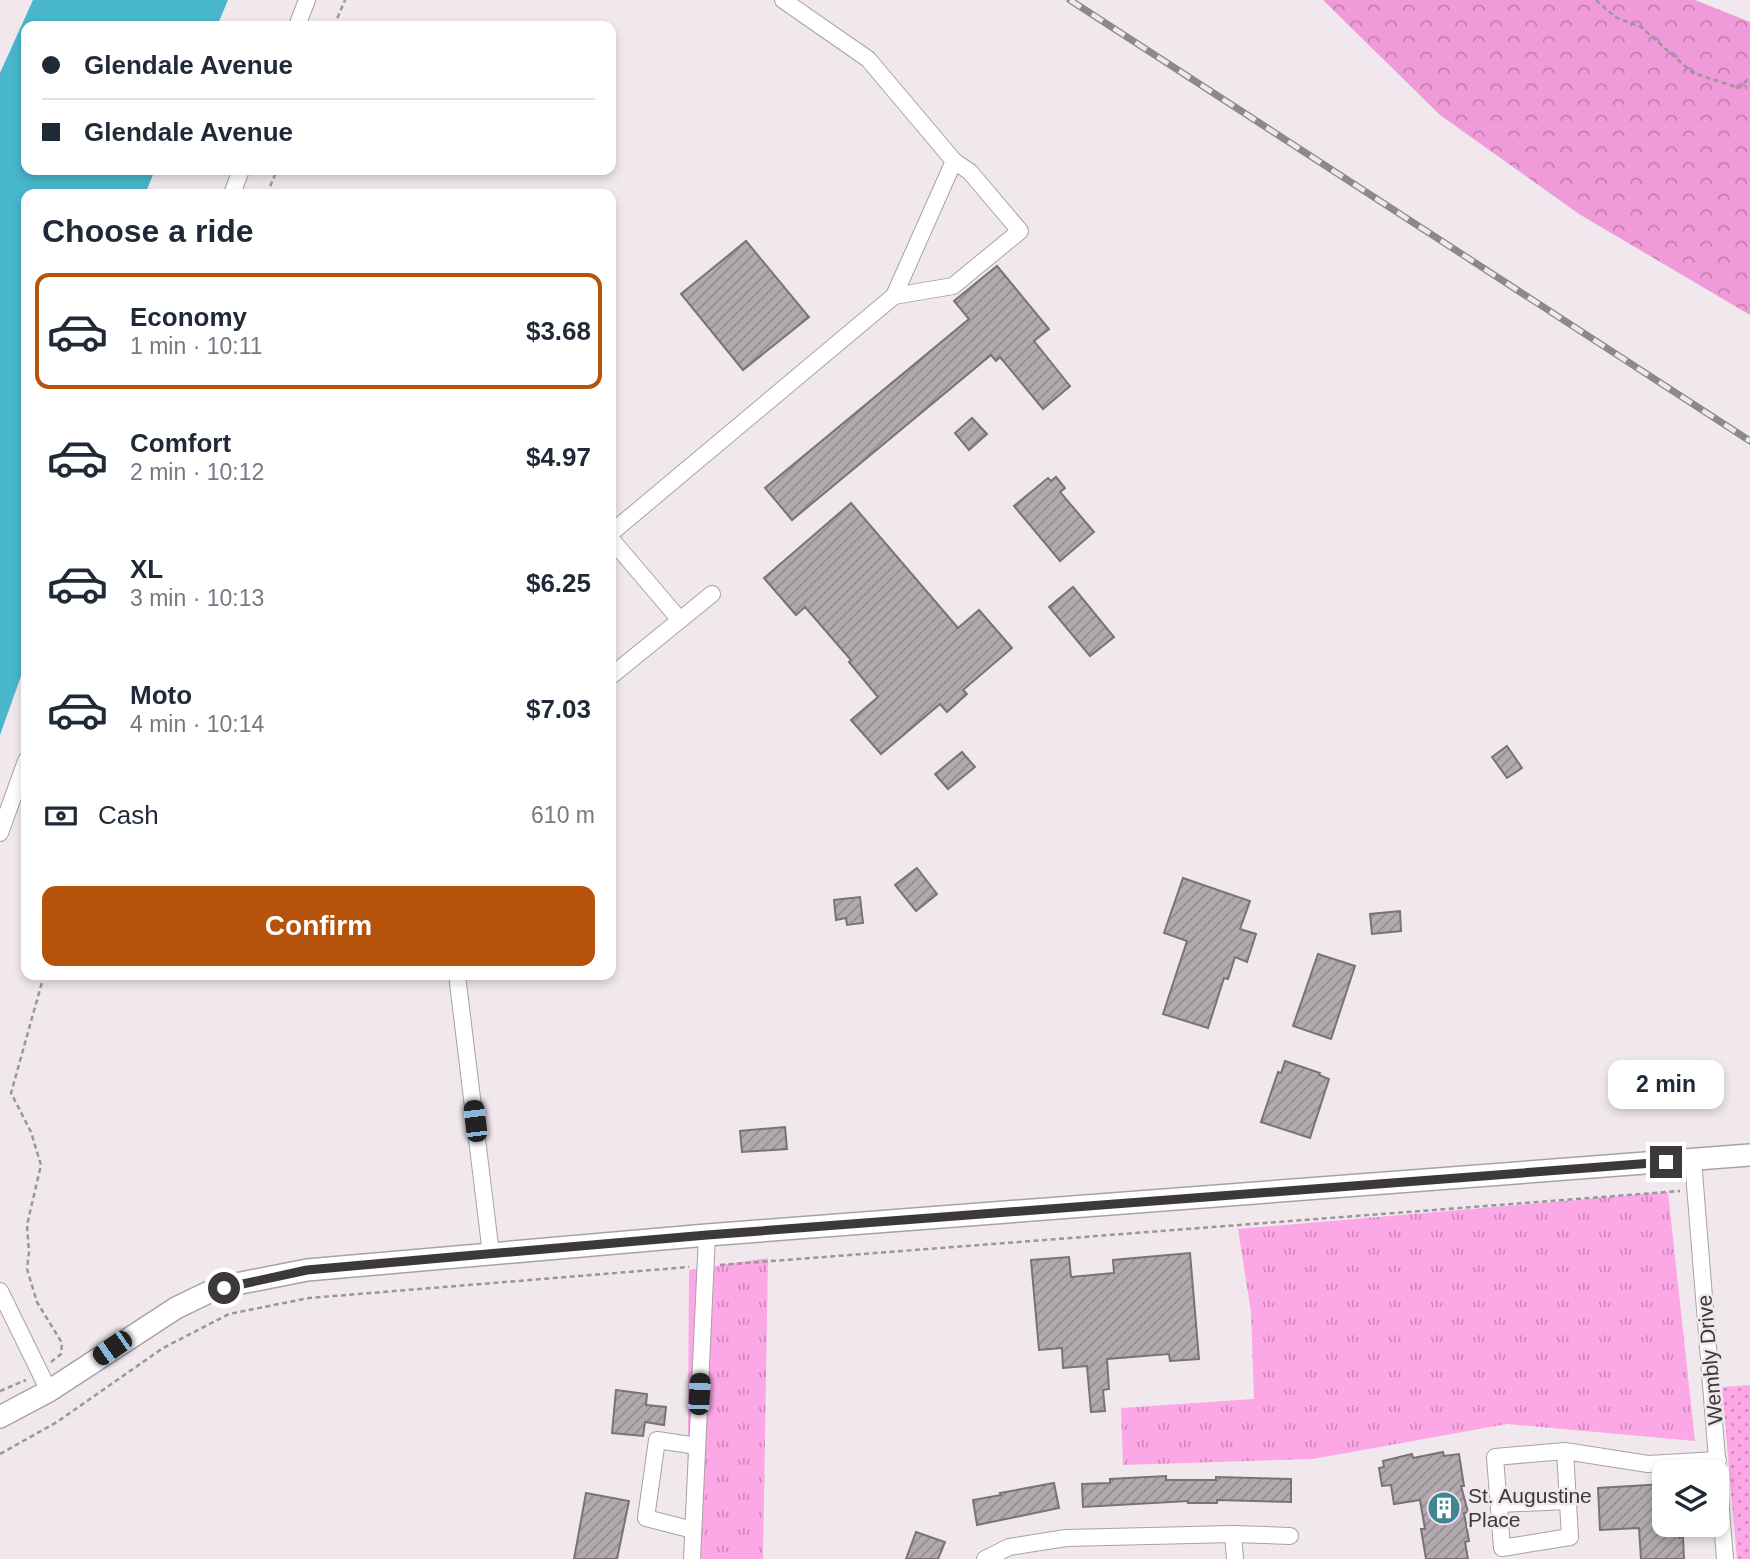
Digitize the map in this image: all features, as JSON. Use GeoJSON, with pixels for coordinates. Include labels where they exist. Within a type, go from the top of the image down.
{"type":"FeatureCollection","features":[{"type":"Feature","properties":{"kind":"main road"},"geometry":{"type":"LineString","coordinates":[[0,1417],[49,1391],[176,1308],[207,1293],[307,1270],[707,1235],[1750,1155]]}},
{"type":"Feature","properties":{"kind":"street"},"geometry":{"type":"LineString","coordinates":[[299,21],[307,0]]}},
{"type":"Feature","properties":{"kind":"street"},"geometry":{"type":"LineString","coordinates":[[783,0],[868,59],[954,161],[970,172],[1020,231],[953,286],[894,296]]}},
{"type":"Feature","properties":{"kind":"street"},"geometry":{"type":"LineString","coordinates":[[616,529],[894,296],[954,161]]}},
{"type":"Feature","properties":{"kind":"street"},"geometry":{"type":"LineString","coordinates":[[616,545],[680,620]]}},
{"type":"Feature","properties":{"kind":"street"},"geometry":{"type":"LineString","coordinates":[[616,673],[712,594]]}},
{"type":"Feature","properties":{"kind":"street"},"geometry":{"type":"LineString","coordinates":[[0,833],[21,775]]}},
{"type":"Feature","properties":{"kind":"street"},"geometry":{"type":"LineString","coordinates":[[458,980],[491,1254]]}},
{"type":"Feature","properties":{"kind":"street","name":"Wembly Drive"},"geometry":{"type":"LineString","coordinates":[[1693,1160],[1718,1460]]}},
{"type":"Feature","properties":{"kind":"street"},"geometry":{"type":"LineString","coordinates":[[692,1559],[707,1235]]}},
{"type":"Feature","properties":{"kind":"street"},"geometry":{"type":"LineString","coordinates":[[0,1291],[49,1391]]}},
{"type":"Feature","properties":{"kind":"street"},"geometry":{"type":"LineString","coordinates":[[693,1530],[646,1518],[657,1440],[697,1446]]}},
{"type":"Feature","properties":{"kind":"street"},"geometry":{"type":"LineString","coordinates":[[1565,1451],[1570,1537],[1502,1548],[1495,1457],[1565,1451],[1652,1464]]}},
{"type":"Feature","properties":{"kind":"street"},"geometry":{"type":"LineString","coordinates":[[1499,1504],[1568,1501]]}},
{"type":"Feature","properties":{"kind":"street"},"geometry":{"type":"LineString","coordinates":[[985,1559],[1009,1547],[1066,1538],[1233,1534],[1290,1536]]}},
{"type":"Feature","properties":{"kind":"street"},"geometry":{"type":"LineString","coordinates":[[1233,1534],[1235,1559]]}},
{"type":"Feature","properties":{"kind":"street","name":"Wembly Drive"},"geometry":{"type":"LineString","coordinates":[[1723,1537],[1725,1559]]}},
{"type":"Feature","properties":{"kind":"path"},"geometry":{"type":"LineString","coordinates":[[336,21],[345,0]]}},
{"type":"Feature","properties":{"kind":"path"},"geometry":{"type":"LineString","coordinates":[[1596,0],[1615,17],[1641,27],[1693,73],[1739,88],[1750,77]]}},
{"type":"Feature","properties":{"kind":"path"},"geometry":{"type":"LineString","coordinates":[[0,1391],[21,1383],[61,1354],[62,1343],[37,1302],[27,1269],[27,1225],[41,1165],[31,1132],[11,1093],[43,980]]}},
{"type":"Feature","properties":{"kind":"path"},"geometry":{"type":"LineString","coordinates":[[0,1454],[57,1422],[163,1348],[229,1314],[309,1298],[1696,1190]]}},
{"type":"Feature","properties":{"kind":"green space"},"geometry":{"type":"Polygon","coordinates":[[[1323,0],[1695,0],[1750,22],[1750,315],[1579,214],[1440,115],[1323,0]]]}},
{"type":"Feature","properties":{"kind":"green space"},"geometry":{"type":"Polygon","coordinates":[[[1668,1192],[1695,1441],[1507,1424],[1313,1459],[1123,1465],[1121,1408],[1254,1399],[1251,1312],[1238,1229],[1668,1192]]]}},
{"type":"Feature","properties":{"kind":"green space"},"geometry":{"type":"Polygon","coordinates":[[[768,1258],[763,1559],[687,1559],[689,1270],[768,1258]]]}},
{"type":"Feature","properties":{"kind":"green space"},"geometry":{"type":"Polygon","coordinates":[[[1750,1385],[1750,1559],[1737,1559],[1722,1387],[1750,1385]]]}},
{"type":"Feature","properties":{"kind":"water"},"geometry":{"type":"Polygon","coordinates":[[[33,0],[228,0],[219,21],[24,21],[33,0]]]}},
{"type":"Feature","properties":{"kind":"water"},"geometry":{"type":"Polygon","coordinates":[[[21,27],[21,175],[153,175],[147,189],[21,189],[21,676],[0,735],[0,73],[21,27]]]}},
{"type":"Feature","properties":{"kind":"building"},"geometry":{"type":"Polygon","coordinates":[[[746,241],[809,317],[743,370],[681,294],[746,241]]]}},
{"type":"Feature","properties":{"kind":"building"},"geometry":{"type":"Polygon","coordinates":[[[997,266],[1049,329],[1034,341],[1070,386],[1043,409],[1000,357],[996,361],[991,355],[792,520],[765,488],[969,319],[954,301],[997,266]]]}},
{"type":"Feature","properties":{"kind":"building"},"geometry":{"type":"Polygon","coordinates":[[[972,418],[987,434],[969,450],[955,433],[972,418]]]}},
{"type":"Feature","properties":{"kind":"building"},"geometry":{"type":"Polygon","coordinates":[[[1056,477],[1065,488],[1060,492],[1094,532],[1060,561],[1014,506],[1048,478],[1051,481],[1056,477]]]}},
{"type":"Feature","properties":{"kind":"building"},"geometry":{"type":"Polygon","coordinates":[[[851,503],[958,628],[979,610],[1012,648],[963,690],[967,694],[947,712],[940,704],[881,754],[851,720],[878,697],[849,662],[851,660],[805,607],[796,615],[764,578],[851,503]]]}},
{"type":"Feature","properties":{"kind":"building"},"geometry":{"type":"Polygon","coordinates":[[[1073,587],[1114,637],[1090,656],[1049,607],[1073,587]]]}},
{"type":"Feature","properties":{"kind":"building"},"geometry":{"type":"Polygon","coordinates":[[[1507,746],[1522,768],[1507,778],[1492,757],[1507,746]]]}},
{"type":"Feature","properties":{"kind":"building"},"geometry":{"type":"Polygon","coordinates":[[[962,752],[975,767],[948,789],[935,774],[962,752]]]}},
{"type":"Feature","properties":{"kind":"building"},"geometry":{"type":"Polygon","coordinates":[[[917,868],[937,894],[916,911],[895,885],[917,868]]]}},
{"type":"Feature","properties":{"kind":"building"},"geometry":{"type":"Polygon","coordinates":[[[1183,878],[1250,901],[1240,929],[1256,934],[1247,962],[1235,957],[1228,979],[1224,978],[1208,1028],[1163,1014],[1187,941],[1164,933],[1183,878]]]}},
{"type":"Feature","properties":{"kind":"building"},"geometry":{"type":"Polygon","coordinates":[[[860,897],[863,923],[847,925],[846,918],[836,920],[834,900],[860,897]]]}},
{"type":"Feature","properties":{"kind":"building"},"geometry":{"type":"Polygon","coordinates":[[[1400,911],[1401,931],[1372,934],[1370,914],[1400,911]]]}},
{"type":"Feature","properties":{"kind":"building"},"geometry":{"type":"Polygon","coordinates":[[[1318,954],[1355,966],[1331,1039],[1293,1026],[1318,954]]]}},
{"type":"Feature","properties":{"kind":"building"},"geometry":{"type":"Polygon","coordinates":[[[1285,1061],[1320,1073],[1319,1075],[1329,1079],[1310,1138],[1261,1122],[1278,1072],[1281,1073],[1285,1061]]]}},
{"type":"Feature","properties":{"kind":"building"},"geometry":{"type":"Polygon","coordinates":[[[785,1127],[787,1149],[742,1152],[740,1131],[785,1127]]]}},
{"type":"Feature","properties":{"kind":"building"},"geometry":{"type":"Polygon","coordinates":[[[1190,1253],[1199,1359],[1170,1361],[1169,1354],[1107,1359],[1109,1389],[1103,1390],[1105,1411],[1091,1412],[1087,1366],[1063,1368],[1062,1348],[1039,1350],[1031,1260],[1069,1257],[1071,1277],[1114,1273],[1113,1260],[1190,1253]]]}},
{"type":"Feature","properties":{"kind":"building"},"geometry":{"type":"Polygon","coordinates":[[[616,1390],[647,1394],[646,1405],[666,1407],[664,1425],[645,1422],[643,1436],[612,1433],[616,1390]]]}},
{"type":"Feature","properties":{"kind":"building","name":"St. Augustine Place"},"geometry":{"type":"Polygon","coordinates":[[[1443,1452],[1444,1456],[1459,1454],[1464,1486],[1461,1486],[1468,1512],[1464,1513],[1469,1541],[1465,1542],[1468,1559],[1426,1559],[1420,1500],[1394,1504],[1391,1485],[1382,1486],[1379,1468],[1384,1467],[1383,1461],[1412,1454],[1413,1458],[1443,1452]]]}},
{"type":"Feature","properties":{"kind":"building"},"geometry":{"type":"Polygon","coordinates":[[[1166,1476],[1166,1480],[1216,1480],[1216,1477],[1291,1479],[1291,1502],[1217,1500],[1217,1503],[1188,1501],[1083,1507],[1082,1484],[1110,1483],[1110,1479],[1166,1476]]]}},
{"type":"Feature","properties":{"kind":"building"},"geometry":{"type":"Polygon","coordinates":[[[1054,1483],[1059,1508],[977,1525],[973,1500],[1054,1483]]]}},
{"type":"Feature","properties":{"kind":"building"},"geometry":{"type":"Polygon","coordinates":[[[1652,1485],[1652,1537],[1683,1537],[1684,1559],[1641,1559],[1639,1528],[1600,1530],[1598,1488],[1652,1485]]]}},
{"type":"Feature","properties":{"kind":"building"},"geometry":{"type":"Polygon","coordinates":[[[586,1493],[629,1501],[617,1559],[574,1559],[586,1493]]]}},
{"type":"Feature","properties":{"kind":"building"},"geometry":{"type":"Polygon","coordinates":[[[916,1532],[945,1542],[938,1559],[906,1559],[916,1532]]]}},
{"type":"Feature","properties":{"kind":"railway"},"geometry":{"type":"LineString","coordinates":[[1070,0],[1750,441]]}},
{"type":"Feature","properties":{"kind":"place","name":"St. Augustine Place"},"geometry":{"type":"Point","coordinates":[1444,1508]}},
{"type":"Feature","properties":{"kind":"route"},"geometry":{"type":"LineString","coordinates":[[224,1288],[307,1270],[464,1256],[1666,1162]]}}]}
